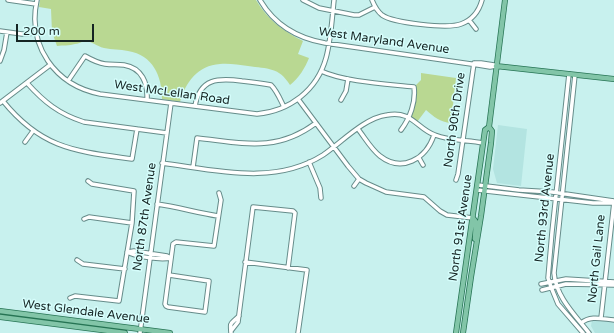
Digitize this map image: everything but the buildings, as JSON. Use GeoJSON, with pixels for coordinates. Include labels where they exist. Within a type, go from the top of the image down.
{"type":"FeatureCollection","features":[{"type":"Feature","properties":{"kind":"main road","name":"North 91st Avenue"},"geometry":{"type":"LineString","coordinates":[[463,333],[485,188],[492,131],[489,127],[505,0]]}},
{"type":"Feature","properties":{"kind":"main road","name":"West Maryland Avenue"},"geometry":{"type":"LineString","coordinates":[[496,66],[614,79]]}},
{"type":"Feature","properties":{"kind":"main road","name":"North 91st Avenue"},"geometry":{"type":"LineString","coordinates":[[456,333],[485,130],[489,127]]}},
{"type":"Feature","properties":{"kind":"main road"},"geometry":{"type":"LineString","coordinates":[[473,218],[476,222],[476,249]]}},
{"type":"Feature","properties":{"kind":"main road"},"geometry":{"type":"LineString","coordinates":[[461,300],[464,302],[462,319],[464,327]]}},
{"type":"Feature","properties":{"kind":"main road","name":"West Glendale Avenue"},"geometry":{"type":"LineString","coordinates":[[0,311],[140,331],[170,333]]}},
{"type":"Feature","properties":{"kind":"main road","name":"West Glendale Avenue"},"geometry":{"type":"LineString","coordinates":[[0,317],[125,333]]}},
{"type":"Feature","properties":{"kind":"street"},"geometry":{"type":"LineString","coordinates":[[8,0],[36,2]]}},
{"type":"Feature","properties":{"kind":"street","name":"West Maryland Avenue"},"geometry":{"type":"LineString","coordinates":[[260,0],[272,16],[287,29],[310,40],[328,44],[496,66]]}},
{"type":"Feature","properties":{"kind":"street"},"geometry":{"type":"LineString","coordinates":[[303,0],[319,8],[359,14],[375,7]]}},
{"type":"Feature","properties":{"kind":"street","name":"West McLellan Road"},"geometry":{"type":"LineString","coordinates":[[36,2],[36,33],[41,49],[50,65],[68,81],[81,88],[93,92],[147,100],[257,114],[284,107],[298,99],[309,89],[321,71],[326,57],[334,0]]}},
{"type":"Feature","properties":{"kind":"street"},"geometry":{"type":"LineString","coordinates":[[372,0],[375,7],[382,14],[397,20],[448,27],[465,23],[470,20],[478,11],[482,0]]}},
{"type":"Feature","properties":{"kind":"street"},"geometry":{"type":"LineString","coordinates":[[470,20],[476,29]]}},
{"type":"Feature","properties":{"kind":"street"},"geometry":{"type":"LineString","coordinates":[[0,31],[22,34],[36,33]]}},
{"type":"Feature","properties":{"kind":"street"},"geometry":{"type":"LineString","coordinates":[[0,61],[3,54],[7,32]]}},
{"type":"Feature","properties":{"kind":"street"},"geometry":{"type":"LineString","coordinates":[[3,54],[8,56]]}},
{"type":"Feature","properties":{"kind":"street"},"geometry":{"type":"LineString","coordinates":[[68,81],[85,56],[96,62],[133,67],[139,71],[145,80],[147,87],[147,100]]}},
{"type":"Feature","properties":{"kind":"street","name":"North 90th Drive"},"geometry":{"type":"LineString","coordinates":[[456,180],[474,63]]}},
{"type":"Feature","properties":{"kind":"street"},"geometry":{"type":"LineString","coordinates":[[50,65],[2,102],[21,122],[33,131],[50,141],[77,150],[132,159],[137,129]]}},
{"type":"Feature","properties":{"kind":"street"},"geometry":{"type":"LineString","coordinates":[[321,71],[333,76],[348,79],[414,87],[415,93],[413,104],[401,130]]}},
{"type":"Feature","properties":{"kind":"street","name":"North 93rd Avenue"},"geometry":{"type":"LineString","coordinates":[[569,74],[548,274],[550,285],[558,304],[583,333]]}},
{"type":"Feature","properties":{"kind":"street","name":"North 93rd Avenue"},"geometry":{"type":"LineString","coordinates":[[575,75],[554,266],[556,284],[562,299],[590,333]]}},
{"type":"Feature","properties":{"kind":"street"},"geometry":{"type":"LineString","coordinates":[[195,106],[198,94],[203,87],[215,80],[225,79],[271,85],[277,92],[284,107]]}},
{"type":"Feature","properties":{"kind":"street"},"geometry":{"type":"LineString","coordinates":[[342,100],[346,91],[348,79]]}},
{"type":"Feature","properties":{"kind":"street"},"geometry":{"type":"LineString","coordinates":[[26,83],[42,100],[73,118],[84,122],[167,133]]}},
{"type":"Feature","properties":{"kind":"street"},"geometry":{"type":"LineString","coordinates":[[298,99],[360,179],[386,192],[424,197],[447,215],[473,218]]}},
{"type":"Feature","properties":{"kind":"street","name":"North 87th Avenue"},"geometry":{"type":"LineString","coordinates":[[140,331],[171,103]]}},
{"type":"Feature","properties":{"kind":"street"},"geometry":{"type":"LineString","coordinates":[[373,113],[375,118]]}},
{"type":"Feature","properties":{"kind":"street"},"geometry":{"type":"LineString","coordinates":[[162,163],[250,174],[279,172],[310,162],[375,118],[388,114],[399,114],[408,117],[434,135],[483,143]]}},
{"type":"Feature","properties":{"kind":"street"},"geometry":{"type":"LineString","coordinates":[[193,167],[197,138],[245,144],[265,144],[286,139],[304,132],[316,123]]}},
{"type":"Feature","properties":{"kind":"street"},"geometry":{"type":"LineString","coordinates":[[358,129],[380,157],[390,162],[401,163],[419,158],[428,147],[434,135]]}},
{"type":"Feature","properties":{"kind":"street"},"geometry":{"type":"LineString","coordinates":[[25,142],[33,131]]}},
{"type":"Feature","properties":{"kind":"street"},"geometry":{"type":"LineString","coordinates":[[419,158],[423,165]]}},
{"type":"Feature","properties":{"kind":"street"},"geometry":{"type":"LineString","coordinates":[[310,162],[320,188],[321,198]]}},
{"type":"Feature","properties":{"kind":"street"},"geometry":{"type":"LineString","coordinates":[[279,172],[280,177]]}},
{"type":"Feature","properties":{"kind":"street"},"geometry":{"type":"LineString","coordinates":[[354,186],[360,179]]}},
{"type":"Feature","properties":{"kind":"street"},"geometry":{"type":"LineString","coordinates":[[70,298],[75,296],[119,301],[125,269],[132,223],[134,191],[92,184],[88,181]]}},
{"type":"Feature","properties":{"kind":"street"},"geometry":{"type":"LineString","coordinates":[[477,188],[556,193],[614,202]]}},
{"type":"Feature","properties":{"kind":"street"},"geometry":{"type":"LineString","coordinates":[[485,188],[561,200],[592,203],[614,202]]}},
{"type":"Feature","properties":{"kind":"street"},"geometry":{"type":"LineString","coordinates":[[169,275],[209,281],[205,312],[166,306],[169,275],[174,242],[214,246],[221,200],[218,193]]}},
{"type":"Feature","properties":{"kind":"street","name":"North Gail Lane"},"geometry":{"type":"LineString","coordinates":[[601,318],[614,202]]}},
{"type":"Feature","properties":{"kind":"street"},"geometry":{"type":"LineString","coordinates":[[157,204],[174,206],[198,213],[218,216]]}},
{"type":"Feature","properties":{"kind":"street"},"geometry":{"type":"LineString","coordinates":[[231,332],[238,322],[253,207],[286,210],[295,213],[288,268]]}},
{"type":"Feature","properties":{"kind":"street"},"geometry":{"type":"LineString","coordinates":[[84,219],[89,217],[132,223]]}},
{"type":"Feature","properties":{"kind":"street"},"geometry":{"type":"LineString","coordinates":[[127,252],[167,256],[172,258]]}},
{"type":"Feature","properties":{"kind":"street"},"geometry":{"type":"LineString","coordinates":[[77,260],[83,264],[125,269]]}},
{"type":"Feature","properties":{"kind":"street"},"geometry":{"type":"LineString","coordinates":[[245,262],[307,270],[298,333]]}},
{"type":"Feature","properties":{"kind":"street"},"geometry":{"type":"LineString","coordinates":[[541,284],[556,284],[566,279],[614,284]]}},
{"type":"Feature","properties":{"kind":"street"},"geometry":{"type":"LineString","coordinates":[[542,290],[550,285]]}},
{"type":"Feature","properties":{"kind":"street"},"geometry":{"type":"LineString","coordinates":[[231,332],[231,323],[239,316]]}},
{"type":"Feature","properties":{"kind":"street"},"geometry":{"type":"LineString","coordinates":[[581,323],[590,318],[614,320]]}},
{"type":"Feature","properties":{"kind":"street"},"geometry":{"type":"LineString","coordinates":[[231,323],[235,326]]}},
{"type":"Feature","properties":{"kind":"shaded area"},"geometry":{"type":"Polygon","coordinates":[[[498,125],[527,129],[521,186],[497,183],[493,169],[498,125]]]}},
{"type":"Feature","properties":{"kind":"shaded area"},"geometry":{"type":"Polygon","coordinates":[[[592,320],[614,322],[614,333],[595,333],[591,326],[592,320]]]}},
{"type":"Feature","properties":{"kind":"green space"},"geometry":{"type":"Polygon","coordinates":[[[40,0],[256,0],[270,19],[303,41],[298,54],[309,58],[301,73],[290,85],[282,75],[272,70],[234,64],[220,64],[212,65],[199,71],[185,88],[180,102],[162,99],[162,90],[158,75],[150,62],[137,53],[104,48],[87,41],[77,44],[57,46],[52,32],[51,9],[39,7],[40,0]]]}},
{"type":"Feature","properties":{"kind":"green space"},"geometry":{"type":"Polygon","coordinates":[[[421,73],[456,78],[451,123],[437,119],[426,110],[417,122],[408,117],[412,109],[414,87],[421,80],[421,73]]]}}]}
